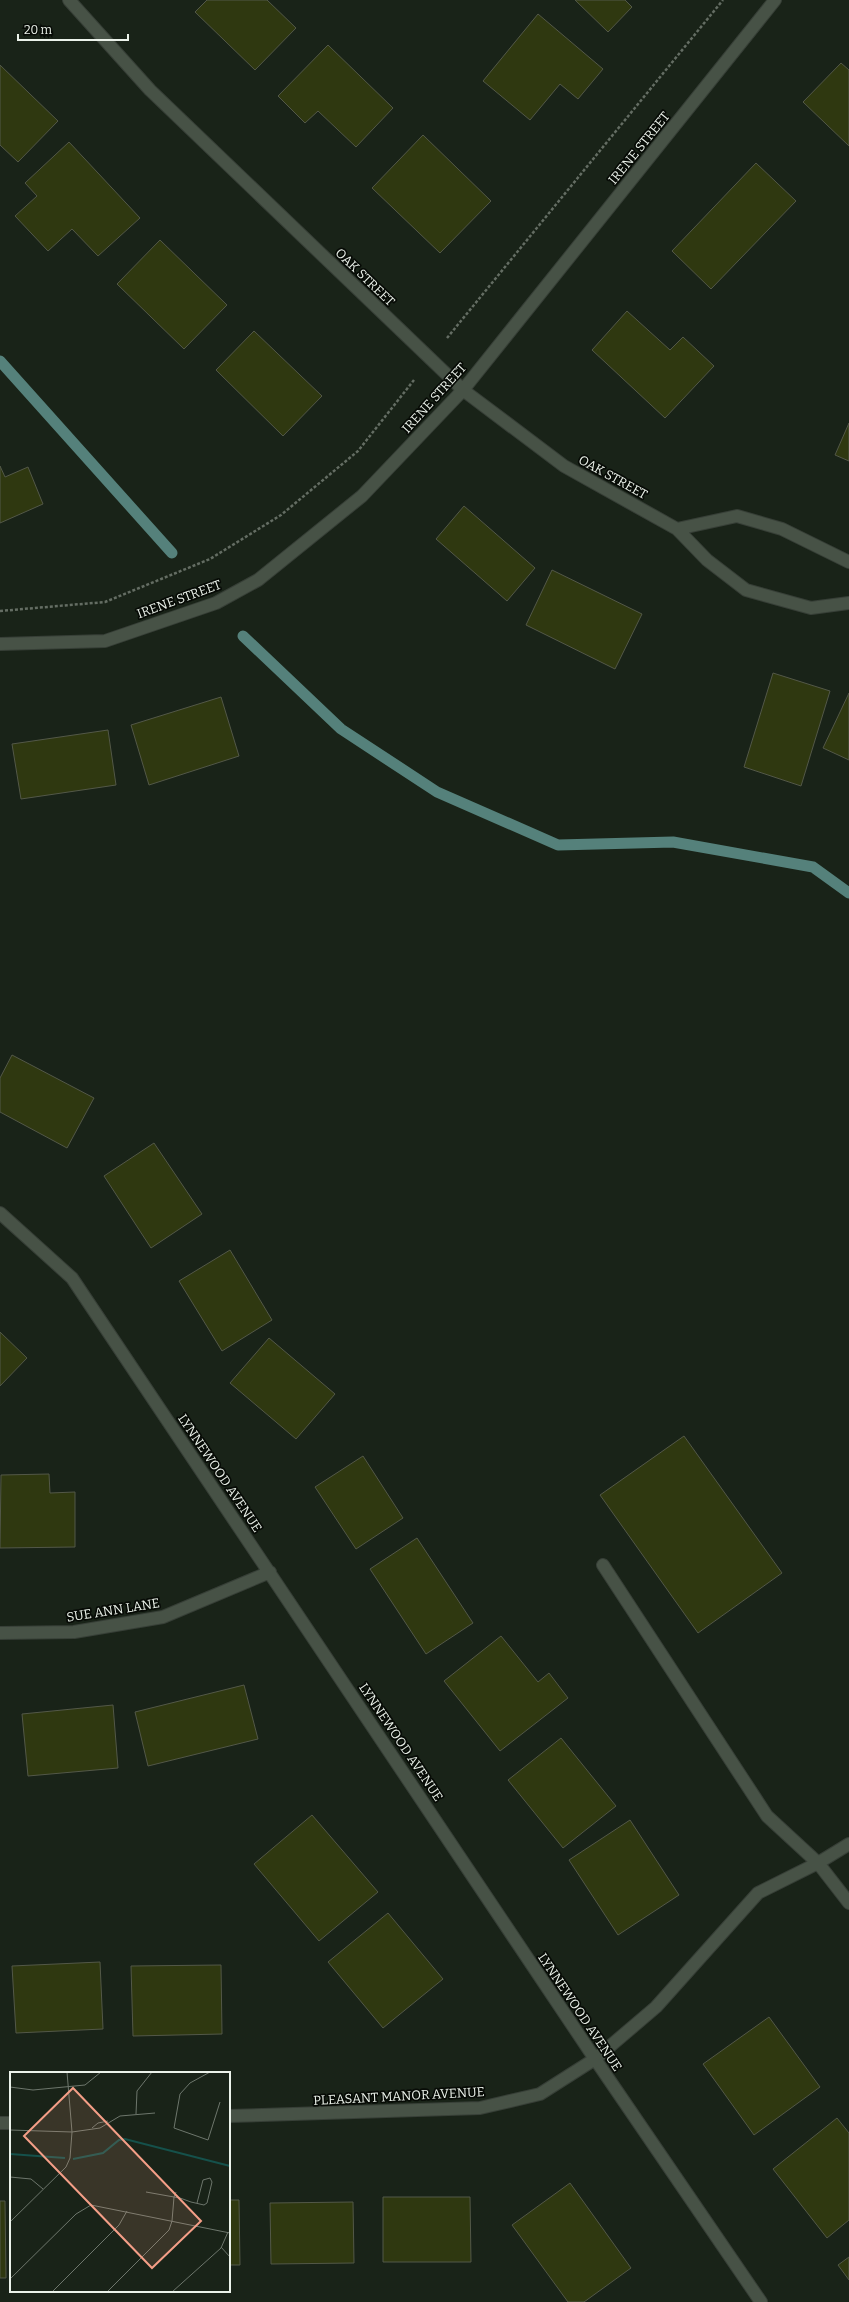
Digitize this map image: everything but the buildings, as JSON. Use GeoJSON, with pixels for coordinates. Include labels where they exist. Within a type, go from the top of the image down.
{"type":"FeatureCollection","features":[{"type":"Feature","properties":{"kind":"street","name":"OAK STREET"},"geometry":{"type":"LineString","coordinates":[[69,0],[150,90],[463,390],[564,466],[677,529],[707,560],[746,590],[811,608],[849,603]]}},
{"type":"Feature","properties":{"kind":"street","name":"IRENE STREET"},"geometry":{"type":"LineString","coordinates":[[0,644],[105,640],[222,600],[258,580],[362,496],[463,390],[775,0]]}},
{"type":"Feature","properties":{"kind":"street"},"geometry":{"type":"LineString","coordinates":[[677,529],[737,516],[782,529],[849,562]]}},
{"type":"Feature","properties":{"kind":"street","name":"LYNNEWOOD AVENUE"},"geometry":{"type":"LineString","coordinates":[[0,1213],[72,1278],[595,2059],[761,2302]]}},
{"type":"Feature","properties":{"kind":"street"},"geometry":{"type":"LineString","coordinates":[[603,1565],[767,1816],[818,1863],[849,1903]]}},
{"type":"Feature","properties":{"kind":"street","name":"SUE ANN LANE"},"geometry":{"type":"LineString","coordinates":[[0,1633],[74,1632],[163,1617],[270,1572]]}},
{"type":"Feature","properties":{"kind":"street","name":"PLEASANT MANOR AVENUE"},"geometry":{"type":"LineString","coordinates":[[230,2116],[480,2108],[540,2094],[595,2059],[656,2007],[758,1893],[818,1863],[849,1844]]}},
{"type":"Feature","properties":{"kind":"waterway"},"geometry":{"type":"LineString","coordinates":[[0,361],[172,553]]}},
{"type":"Feature","properties":{"kind":"waterway"},"geometry":{"type":"LineString","coordinates":[[243,636],[341,729],[437,792],[558,845],[673,842],[813,867],[849,893]]}}]}
